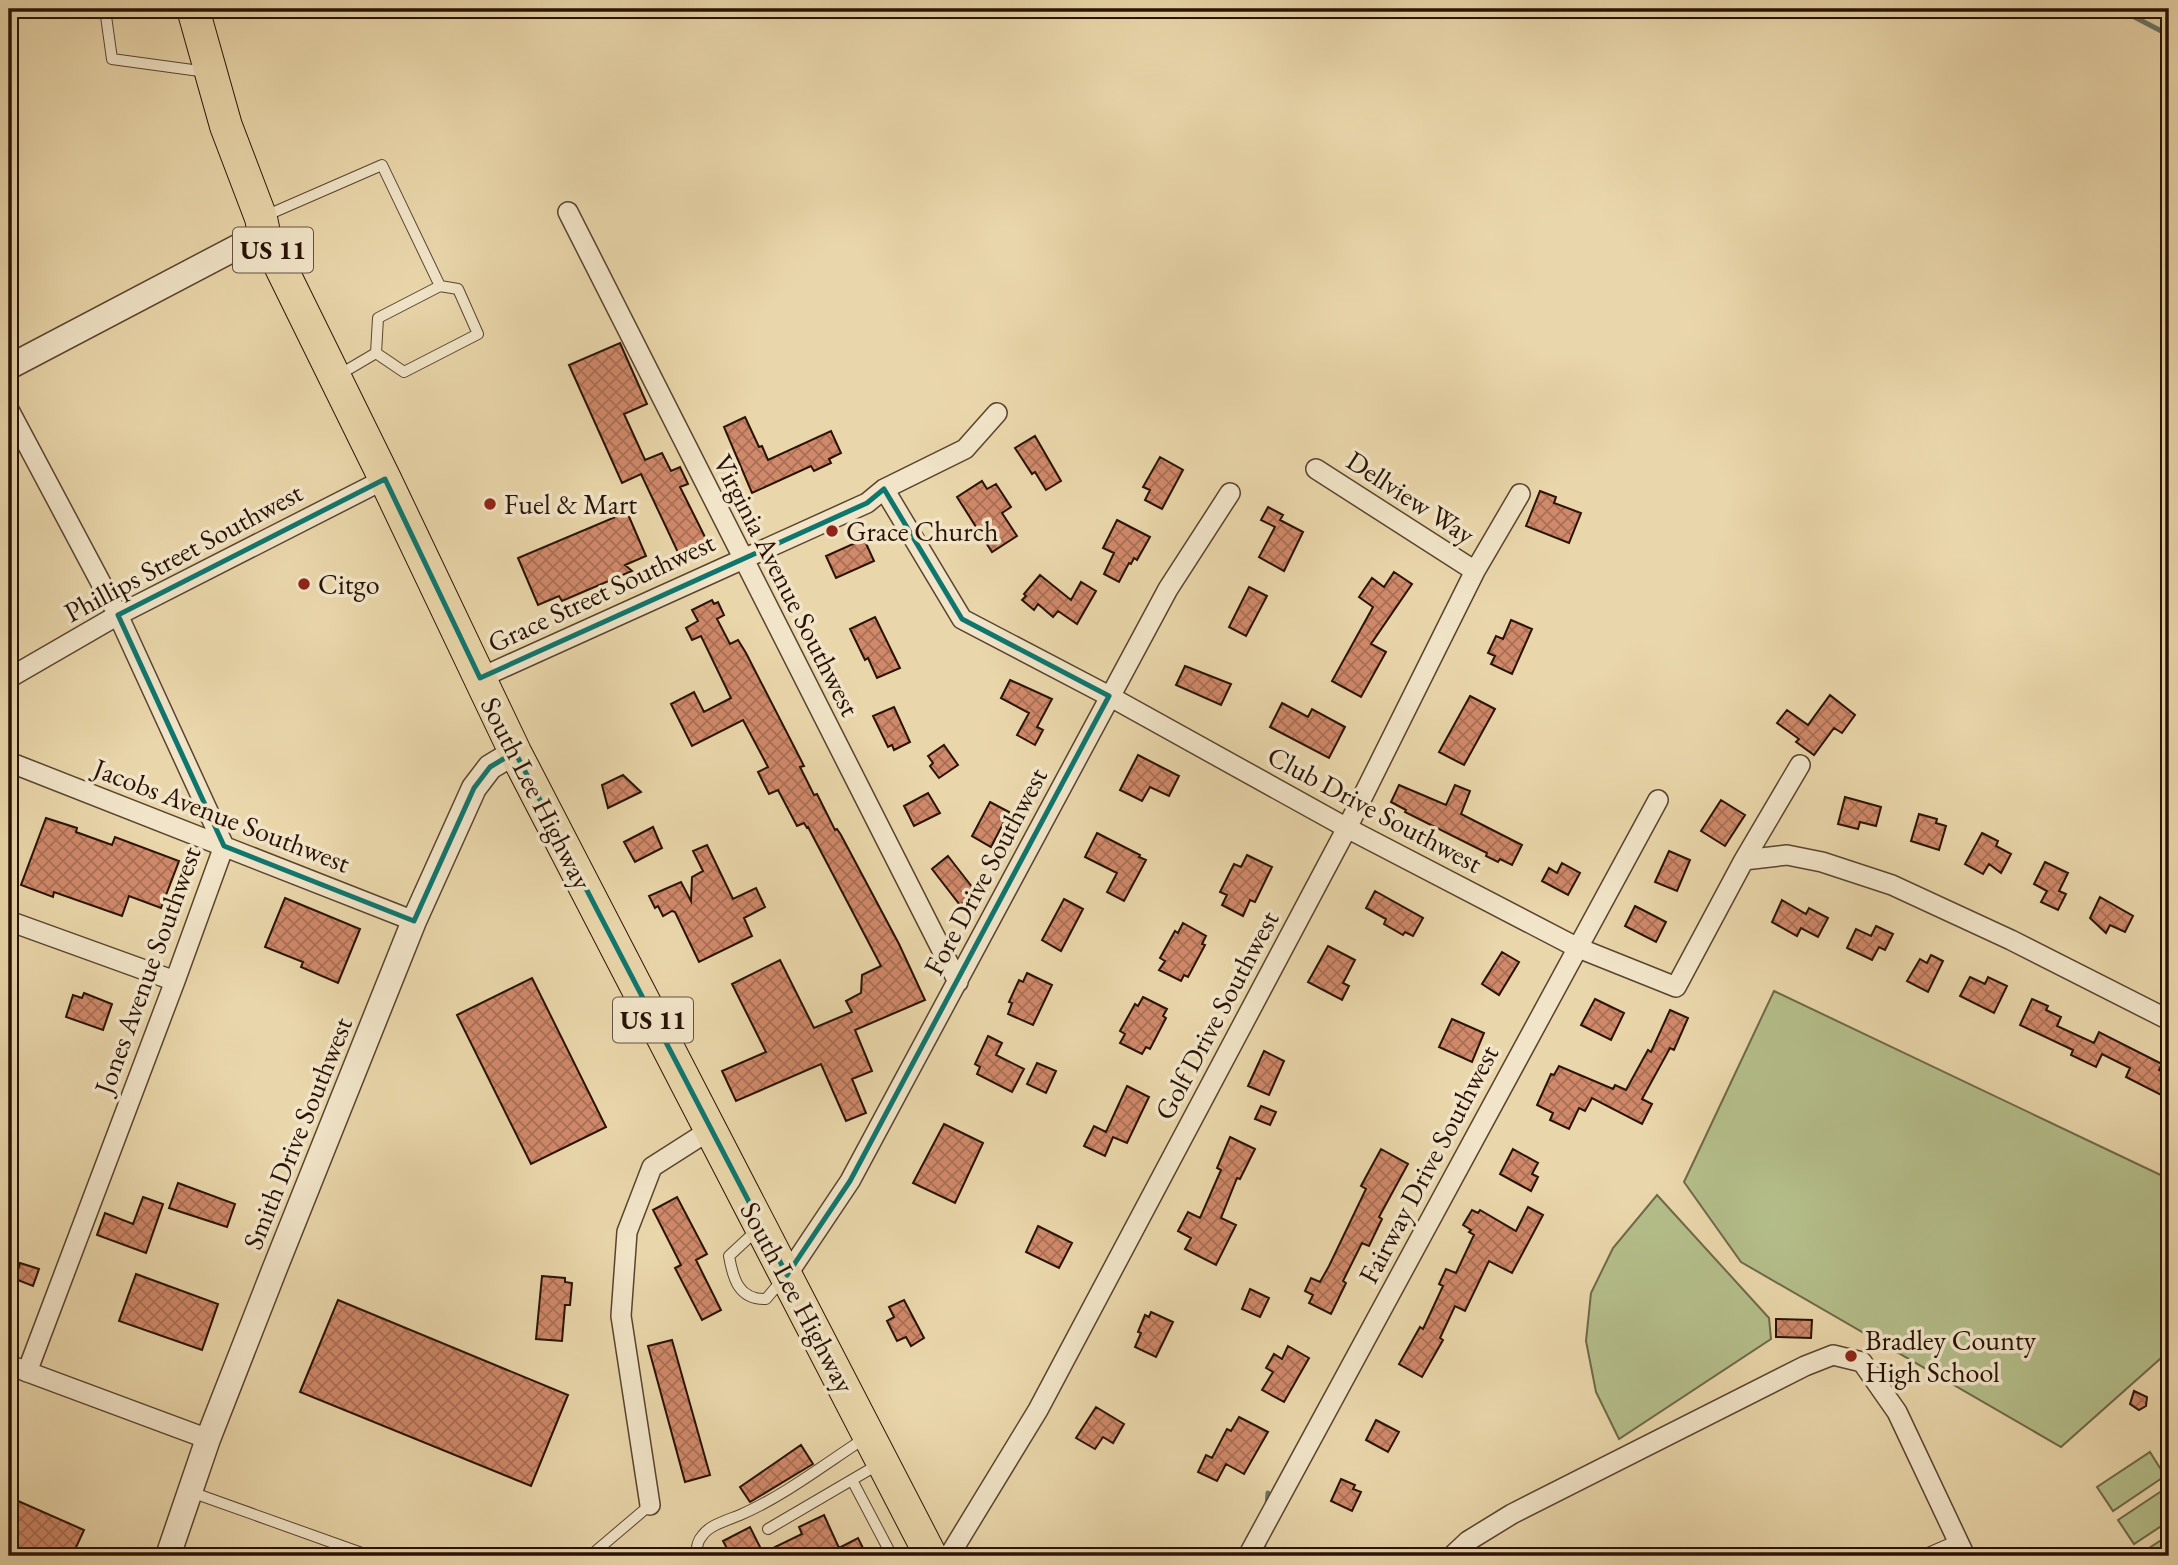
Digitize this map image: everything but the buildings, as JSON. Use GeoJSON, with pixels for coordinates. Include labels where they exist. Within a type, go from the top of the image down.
{"type":"FeatureCollection","features":[{"type":"Feature","properties":{"kind":"main road","name":"South Lee Highway"},"geometry":{"type":"LineString","coordinates":[[193,9],[226,126],[263,225],[335,377],[515,752],[931,1556]]}},
{"type":"Feature","properties":{"kind":"street","name":"Virginia Avenue Southwest"},"geometry":{"type":"LineString","coordinates":[[568,212],[958,982]]}},
{"type":"Feature","properties":{"kind":"street"},"geometry":{"type":"LineString","coordinates":[[9,367],[263,225]]}},
{"type":"Feature","properties":{"kind":"street","name":"Jones Avenue Southwest"},"geometry":{"type":"LineString","coordinates":[[9,410],[118,615],[223,846],[175,981],[27,1372]]}},
{"type":"Feature","properties":{"kind":"street","name":"Grace Street Southwest"},"geometry":{"type":"LineString","coordinates":[[480,678],[867,503],[884,489],[965,449],[998,414]]}},
{"type":"Feature","properties":{"kind":"street","name":"Dellview Way"},"geometry":{"type":"LineString","coordinates":[[1317,469],[1475,571]]}},
{"type":"Feature","properties":{"kind":"street","name":"Phillips Street Southwest"},"geometry":{"type":"LineString","coordinates":[[9,678],[118,615],[385,479]]}},
{"type":"Feature","properties":{"kind":"street","name":"Club Drive Southwest"},"geometry":{"type":"LineString","coordinates":[[884,489],[962,619],[1109,696],[1347,828],[1576,947],[1676,987],[1744,860],[1800,765]]}},
{"type":"Feature","properties":{"kind":"street","name":"Fore Drive Southwest"},"geometry":{"type":"LineString","coordinates":[[787,1275],[850,1181],[1168,589],[1230,493]]}},
{"type":"Feature","properties":{"kind":"street","name":"Golf Drive Southwest"},"geometry":{"type":"LineString","coordinates":[[949,1556],[1038,1410],[1347,828],[1475,571],[1520,494]]}},
{"type":"Feature","properties":{"kind":"street","name":"Smith Drive Southwest"},"geometry":{"type":"LineString","coordinates":[[168,1556],[208,1439],[414,921],[474,788],[490,767],[515,752]]}},
{"type":"Feature","properties":{"kind":"street","name":"Jacobs Avenue Southwest"},"geometry":{"type":"LineString","coordinates":[[9,762],[414,921]]}},
{"type":"Feature","properties":{"kind":"street","name":"Fairway Drive Southwest"},"geometry":{"type":"LineString","coordinates":[[1248,1556],[1658,800]]}},
{"type":"Feature","properties":{"kind":"street"},"geometry":{"type":"LineString","coordinates":[[1744,860],[1787,855],[1822,862],[1892,885],[2011,940],[2169,1020]]}},
{"type":"Feature","properties":{"kind":"street"},"geometry":{"type":"LineString","coordinates":[[9,920],[175,981]]}},
{"type":"Feature","properties":{"kind":"street"},"geometry":{"type":"LineString","coordinates":[[650,1505],[621,1316],[627,1232],[652,1167],[710,1129]]}},
{"type":"Feature","properties":{"kind":"street"},"geometry":{"type":"LineString","coordinates":[[1452,1556],[1468,1541],[1512,1514],[1759,1389],[1833,1355],[1862,1362],[1897,1412],[1961,1548]]}},
{"type":"Feature","properties":{"kind":"street"},"geometry":{"type":"LineString","coordinates":[[9,1365],[208,1439]]}},
{"type":"Feature","properties":{"kind":"lane"},"geometry":{"type":"LineString","coordinates":[[105,9],[112,59],[211,72]]}},
{"type":"Feature","properties":{"kind":"lane"},"geometry":{"type":"LineString","coordinates":[[263,225],[382,165],[440,286]]}},
{"type":"Feature","properties":{"kind":"lane"},"geometry":{"type":"LineString","coordinates":[[440,286],[458,289],[478,334],[404,372],[376,353],[378,318],[440,286]]}},
{"type":"Feature","properties":{"kind":"lane"},"geometry":{"type":"LineString","coordinates":[[335,377],[376,353]]}},
{"type":"Feature","properties":{"kind":"lane"},"geometry":{"type":"LineString","coordinates":[[761,1227],[729,1256],[732,1277],[754,1300],[766,1299],[787,1275]]}},
{"type":"Feature","properties":{"kind":"lane"},"geometry":{"type":"LineString","coordinates":[[768,1529],[852,1480],[876,1448]]}},
{"type":"Feature","properties":{"kind":"lane"},"geometry":{"type":"LineString","coordinates":[[698,1556],[696,1549],[702,1535],[714,1527],[876,1448]]}},
{"type":"Feature","properties":{"kind":"lane"},"geometry":{"type":"LineString","coordinates":[[852,1480],[892,1556]]}},
{"type":"Feature","properties":{"kind":"lane"},"geometry":{"type":"LineString","coordinates":[[190,1492],[370,1556]]}},
{"type":"Feature","properties":{"kind":"lane"},"geometry":{"type":"LineString","coordinates":[[590,1556],[650,1505]]}},
{"type":"Feature","properties":{"kind":"lane"},"geometry":{"type":"LineString","coordinates":[[1921,1556],[1961,1548]]}},
{"type":"Feature","properties":{"kind":"highlighted area"},"geometry":{"type":"Polygon","coordinates":[[[385,479],[480,678],[867,503],[884,489],[962,619],[1109,696],[850,1181],[787,1275],[515,752],[490,767],[474,788],[414,921],[224,846],[118,615],[385,479]]]}},
{"type":"Feature","properties":{"kind":"green space"},"geometry":{"type":"Polygon","coordinates":[[[1774,991],[2169,1179],[2169,1351],[2061,1447],[1741,1262],[1684,1182],[1774,991]]]}},
{"type":"Feature","properties":{"kind":"green space"},"geometry":{"type":"Polygon","coordinates":[[[1657,1195],[1769,1318],[1771,1339],[1619,1439],[1596,1392],[1586,1341],[1591,1293],[1613,1248],[1657,1195]]]}},
{"type":"Feature","properties":{"kind":"green space"},"geometry":{"type":"Polygon","coordinates":[[[2150,1452],[2165,1476],[2113,1511],[2097,1487],[2150,1452]]]}},
{"type":"Feature","properties":{"kind":"green space"},"geometry":{"type":"Polygon","coordinates":[[[2169,1486],[2169,1521],[2134,1544],[2118,1520],[2169,1486]]]}},
{"type":"Feature","properties":{"kind":"green space"},"geometry":{"type":"Polygon","coordinates":[[[2169,1535],[2169,1556],[2140,1554],[2169,1535]]]}},
{"type":"Feature","properties":{"kind":"waterway"},"geometry":{"type":"LineString","coordinates":[[2119,9],[2169,35]]}},
{"type":"Feature","properties":{"kind":"waterway"},"geometry":{"type":"LineString","coordinates":[[1267,1507],[1268,1493]]}},
{"type":"Feature","properties":{"kind":"waterway"},"geometry":{"type":"LineString","coordinates":[[1263,1556],[1264,1542]]}},
{"type":"Feature","properties":{"kind":"place","name":"Fuel & Mart"},"geometry":{"type":"Point","coordinates":[490,504]}},
{"type":"Feature","properties":{"kind":"place","name":"Grace Church"},"geometry":{"type":"Point","coordinates":[832,531]}},
{"type":"Feature","properties":{"kind":"place","name":"Citgo"},"geometry":{"type":"Point","coordinates":[304,584]}},
{"type":"Feature","properties":{"kind":"place","name":"Bradley County High School"},"geometry":{"type":"Point","coordinates":[1851,1356]}}]}
